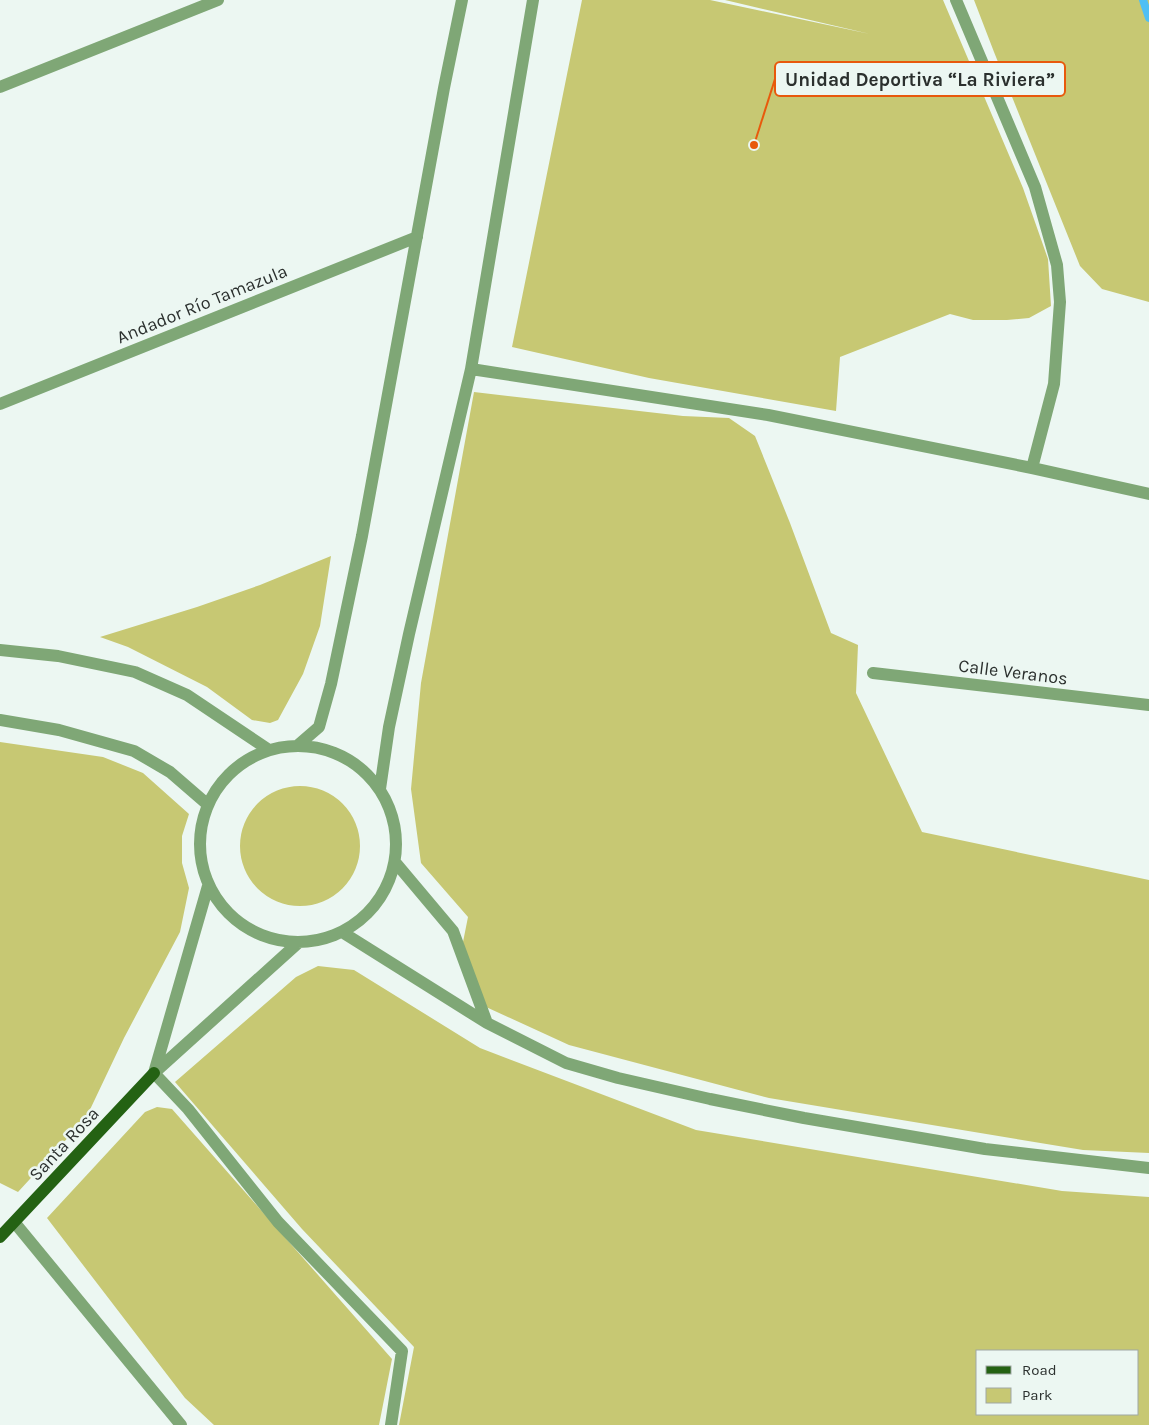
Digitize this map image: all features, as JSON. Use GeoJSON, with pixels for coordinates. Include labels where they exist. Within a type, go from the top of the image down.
{"type":"FeatureCollection","features":[{"type":"Feature","properties":{"kind":"main road","name":"Santa Rosa"},"geometry":{"type":"LineString","coordinates":[[0,1238],[154,1073]]}},
{"type":"Feature","properties":{"kind":"street"},"geometry":{"type":"LineString","coordinates":[[0,87],[218,0]]}},
{"type":"Feature","properties":{"kind":"street"},"geometry":{"type":"LineString","coordinates":[[297,746],[319,727],[331,684],[362,536],[444,88],[462,0]]}},
{"type":"Feature","properties":{"kind":"street"},"geometry":{"type":"LineString","coordinates":[[380,789],[389,727],[409,634],[471,368],[533,0]]}},
{"type":"Feature","properties":{"kind":"street"},"geometry":{"type":"LineString","coordinates":[[956,0],[1035,187],[1051,238],[1057,265],[1060,302],[1054,384],[1032,468]]}},
{"type":"Feature","properties":{"kind":"street","name":"Andador Río Tamazula"},"geometry":{"type":"LineString","coordinates":[[0,404],[417,237]]}},
{"type":"Feature","properties":{"kind":"street"},"geometry":{"type":"LineString","coordinates":[[471,368],[768,415],[1032,468],[1149,494]]}},
{"type":"Feature","properties":{"kind":"street"},"geometry":{"type":"LineString","coordinates":[[0,650],[58,656],[135,672],[187,694],[269,750]]}},
{"type":"Feature","properties":{"kind":"street","name":"Calle Veranos"},"geometry":{"type":"LineString","coordinates":[[873,673],[1149,705]]}},
{"type":"Feature","properties":{"kind":"street"},"geometry":{"type":"LineString","coordinates":[[0,720],[59,730],[134,751],[170,772],[207,804]]}},
{"type":"Feature","properties":{"kind":"street"},"geometry":{"type":"LineString","coordinates":[[297,746],[329,751],[358,766],[380,789],[391,812],[396,837],[395,862],[384,890],[366,914],[342,932],[321,940],[298,943],[270,939],[244,927],[223,909],[208,886],[200,859],[200,831],[207,804],[222,780],[244,762],[269,750],[297,746]]}},
{"type":"Feature","properties":{"kind":"street"},"geometry":{"type":"LineString","coordinates":[[395,862],[453,931],[487,1023]]}},
{"type":"Feature","properties":{"kind":"street"},"geometry":{"type":"LineString","coordinates":[[154,1073],[208,886]]}},
{"type":"Feature","properties":{"kind":"street"},"geometry":{"type":"LineString","coordinates":[[342,932],[487,1023],[566,1064],[710,1099],[804,1118],[985,1149],[1149,1168]]}},
{"type":"Feature","properties":{"kind":"street"},"geometry":{"type":"LineString","coordinates":[[154,1073],[298,943]]}},
{"type":"Feature","properties":{"kind":"street"},"geometry":{"type":"LineString","coordinates":[[154,1073],[188,1109],[278,1222],[402,1351],[391,1425]]}},
{"type":"Feature","properties":{"kind":"street"},"geometry":{"type":"LineString","coordinates":[[15,1223],[181,1425]]}},
{"type":"Feature","properties":{"kind":"green space"},"geometry":{"type":"Polygon","coordinates":[[[582,0],[710,0],[870,34],[725,0],[943,0],[1023,188],[1048,259],[1051,306],[1029,318],[1007,320],[973,320],[950,314],[840,357],[836,411],[649,378],[512,347],[582,0]]]}},
{"type":"Feature","properties":{"kind":"green space"},"geometry":{"type":"Polygon","coordinates":[[[974,0],[1149,0],[1149,302],[1102,289],[1080,266],[974,0]]]}},
{"type":"Feature","properties":{"kind":"green space"},"geometry":{"type":"Polygon","coordinates":[[[474,392],[683,416],[729,418],[755,436],[831,633],[858,645],[856,693],[922,832],[1149,880],[1149,1153],[1083,1150],[769,1098],[569,1045],[473,1001],[463,942],[468,917],[421,863],[411,789],[421,683],[474,392]]]}},
{"type":"Feature","properties":{"kind":"green space"},"geometry":{"type":"Polygon","coordinates":[[[331,556],[320,626],[303,674],[278,720],[270,723],[252,720],[207,687],[128,647],[100,637],[260,585],[331,556]]]}},
{"type":"Feature","properties":{"kind":"green space"},"geometry":{"type":"Polygon","coordinates":[[[0,742],[103,757],[143,773],[189,814],[182,836],[182,863],[189,888],[180,932],[124,1038],[86,1118],[18,1192],[0,1183],[0,742]]]}},
{"type":"Feature","properties":{"kind":"green space"},"geometry":{"type":"Polygon","coordinates":[[[300,786],[312,787],[323,791],[333,796],[342,804],[350,813],[355,823],[359,834],[359,858],[355,869],[350,879],[342,888],[333,896],[323,901],[312,905],[300,906],[288,905],[277,901],[267,896],[258,888],[250,879],[245,869],[241,858],[240,846],[241,834],[245,823],[250,813],[258,804],[267,796],[277,791],[288,787],[300,786]]]}},
{"type":"Feature","properties":{"kind":"green space"},"geometry":{"type":"Polygon","coordinates":[[[318,966],[354,970],[480,1048],[696,1130],[1062,1191],[1149,1197],[1149,1425],[399,1425],[414,1347],[302,1229],[175,1082],[296,977],[318,966]]]}},
{"type":"Feature","properties":{"kind":"green space"},"geometry":{"type":"Polygon","coordinates":[[[157,1107],[172,1109],[392,1359],[379,1425],[214,1425],[185,1398],[47,1218],[145,1112],[157,1107]]]}},
{"type":"Feature","properties":{"kind":"waterway"},"geometry":{"type":"LineString","coordinates":[[1143,0],[1149,18]]}},
{"type":"Feature","properties":{"kind":"place","name":"Unidad Deportiva “La Riviera”"},"geometry":{"type":"Point","coordinates":[754,145]}}]}
